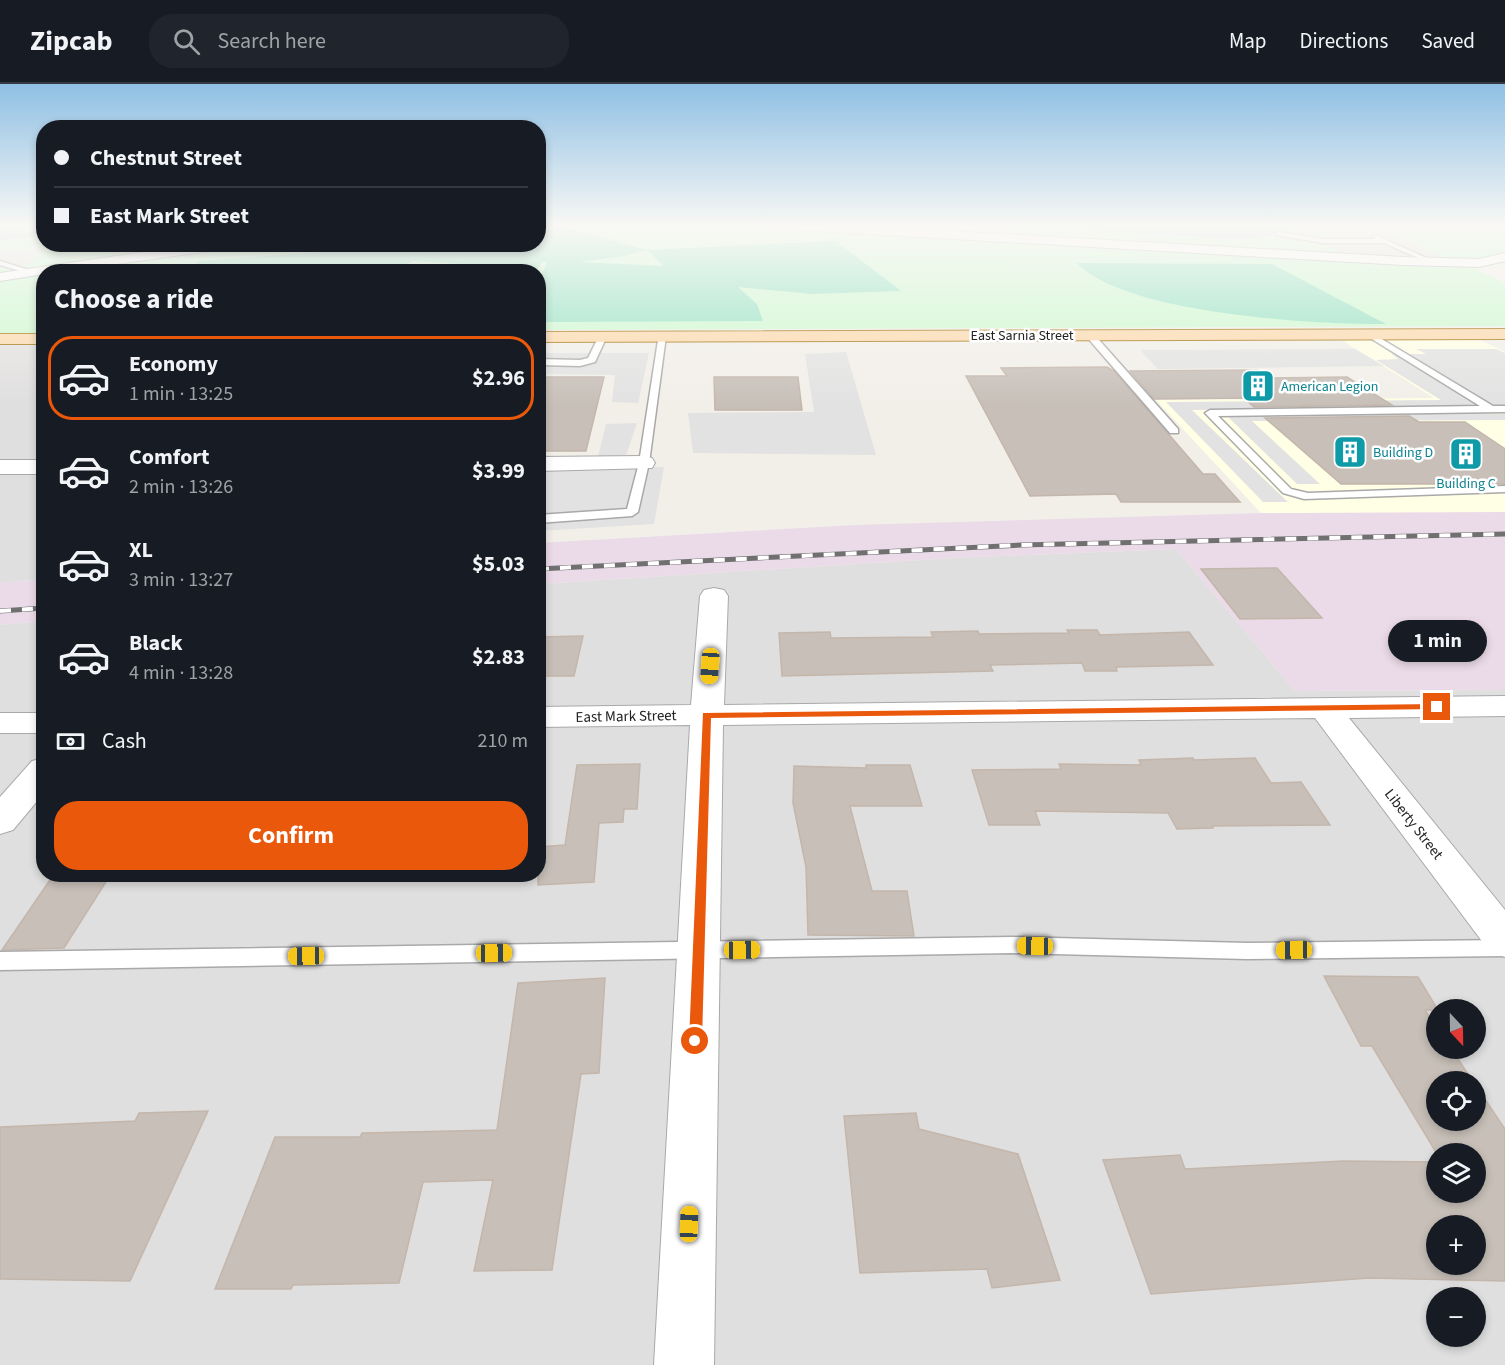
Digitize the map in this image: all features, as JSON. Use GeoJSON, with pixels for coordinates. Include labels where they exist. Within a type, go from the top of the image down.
{"type":"FeatureCollection","features":[{"type":"Feature","properties":{"kind":"main road","name":"East Sarnia Street"},"geometry":{"type":"LineString","coordinates":[[546,337],[1505,334]]}},
{"type":"Feature","properties":{"kind":"main road"},"geometry":{"type":"LineString","coordinates":[[0,339],[36,339]]}},
{"type":"Feature","properties":{"kind":"street"},"geometry":{"type":"LineString","coordinates":[[546,464],[644,463]]}},
{"type":"Feature","properties":{"kind":"street"},"geometry":{"type":"LineString","coordinates":[[0,467],[36,467]]}},
{"type":"Feature","properties":{"kind":"street"},"geometry":{"type":"LineString","coordinates":[[684,1365],[707,715],[714,596]]}},
{"type":"Feature","properties":{"kind":"street","name":"East Mark Street"},"geometry":{"type":"LineString","coordinates":[[546,717],[1505,706]]}},
{"type":"Feature","properties":{"kind":"street","name":"Liberty Street"},"geometry":{"type":"LineString","coordinates":[[1324,708],[1505,940]]}},
{"type":"Feature","properties":{"kind":"street"},"geometry":{"type":"LineString","coordinates":[[0,723],[36,723]]}},
{"type":"Feature","properties":{"kind":"street"},"geometry":{"type":"LineString","coordinates":[[0,821],[36,779]]}},
{"type":"Feature","properties":{"kind":"lane"},"geometry":{"type":"LineString","coordinates":[[1089,334],[1174,431]]}},
{"type":"Feature","properties":{"kind":"lane"},"geometry":{"type":"LineString","coordinates":[[1370,334],[1491,409]]}},
{"type":"Feature","properties":{"kind":"lane"},"geometry":{"type":"LineString","coordinates":[[546,362],[580,363],[592,360],[603,336]]}},
{"type":"Feature","properties":{"kind":"lane"},"geometry":{"type":"LineString","coordinates":[[546,518],[632,512],[644,463],[662,336]]}},
{"type":"Feature","properties":{"kind":"lane"},"geometry":{"type":"LineString","coordinates":[[1505,409],[1210,413],[1287,491],[1308,496],[1505,489]]}},
{"type":"Feature","properties":{"kind":"lane"},"geometry":{"type":"LineString","coordinates":[[0,961],[1012,945],[1247,951],[1505,948]]}},
{"type":"Feature","properties":{"kind":"shaded area"},"geometry":{"type":"Polygon","coordinates":[[[0,333],[36,333],[36,580],[0,583],[0,333]]]}},
{"type":"Feature","properties":{"kind":"shaded area"},"geometry":{"type":"Polygon","coordinates":[[[1477,338],[1505,352],[1505,512],[1261,513],[1156,400],[1434,398],[1340,339],[1477,338]]]}},
{"type":"Feature","properties":{"kind":"shaded area"},"geometry":{"type":"Polygon","coordinates":[[[1355,349],[1384,366],[1158,369],[1140,350],[1355,349]]]}},
{"type":"Feature","properties":{"kind":"shaded area"},"geometry":{"type":"Polygon","coordinates":[[[1416,349],[1496,349],[1505,353],[1505,407],[1192,410],[1288,502],[1263,502],[1166,402],[1441,400],[1376,360],[1398,359],[1392,354],[1426,354],[1416,349]]]}},
{"type":"Feature","properties":{"kind":"shaded area"},"geometry":{"type":"Polygon","coordinates":[[[846,352],[876,455],[693,453],[688,413],[814,412],[805,354],[846,352]]]}},
{"type":"Feature","properties":{"kind":"shaded area"},"geometry":{"type":"Polygon","coordinates":[[[546,353],[649,353],[638,403],[612,402],[615,375],[546,374],[546,353]]]}},
{"type":"Feature","properties":{"kind":"shaded area"},"geometry":{"type":"Polygon","coordinates":[[[1505,414],[1505,420],[1252,421],[1320,484],[1297,484],[1226,415],[1505,414]]]}},
{"type":"Feature","properties":{"kind":"shaded area"},"geometry":{"type":"Polygon","coordinates":[[[637,423],[626,455],[598,457],[606,424],[637,423]]]}},
{"type":"Feature","properties":{"kind":"shaded area"},"geometry":{"type":"Polygon","coordinates":[[[664,467],[654,524],[546,531],[546,468],[664,467]]]}},
{"type":"Feature","properties":{"kind":"shaded area"},"geometry":{"type":"Polygon","coordinates":[[[1505,511],[1505,690],[1295,691],[1176,549],[952,558],[546,584],[546,543],[856,525],[1261,513],[1505,511]]]}},
{"type":"Feature","properties":{"kind":"shaded area"},"geometry":{"type":"Polygon","coordinates":[[[1176,549],[1295,691],[1505,690],[1505,1365],[0,1365],[0,625],[36,622],[36,882],[546,882],[546,584],[952,558],[1176,549]]]}},
{"type":"Feature","properties":{"kind":"shaded area"},"geometry":{"type":"Polygon","coordinates":[[[36,580],[36,622],[0,625],[0,583],[36,580]]]}},
{"type":"Feature","properties":{"kind":"green space"},"geometry":{"type":"Polygon","coordinates":[[[0,286],[36,286],[36,333],[0,333],[0,286]]]}},
{"type":"Feature","properties":{"kind":"green space"},"geometry":{"type":"Polygon","coordinates":[[[546,286],[1505,286],[1505,326],[546,330],[546,286]]]}},
{"type":"Feature","properties":{"kind":"green space"},"geometry":{"type":"Polygon","coordinates":[[[546,286],[894,286],[901,291],[812,294],[738,287],[757,304],[763,321],[546,322],[546,286]]]}},
{"type":"Feature","properties":{"kind":"green space"},"geometry":{"type":"Polygon","coordinates":[[[1115,286],[1313,286],[1386,324],[1315,322],[1224,313],[1178,305],[1115,286]]]}},
{"type":"Feature","properties":{"kind":"building"},"geometry":{"type":"Polygon","coordinates":[[[1107,367],[1114,371],[1203,474],[1215,474],[1240,502],[1121,502],[1116,494],[1030,496],[966,376],[1007,376],[1001,368],[1107,367]]]}},
{"type":"Feature","properties":{"kind":"building","name":"American Legion"},"geometry":{"type":"Polygon","coordinates":[[[1258,370],[1270,378],[1347,377],[1392,405],[1254,407],[1244,398],[1154,399],[1130,371],[1258,370]]]}},
{"type":"Feature","properties":{"kind":"building"},"geometry":{"type":"Polygon","coordinates":[[[546,377],[604,377],[586,451],[546,451],[546,377]]]}},
{"type":"Feature","properties":{"kind":"building"},"geometry":{"type":"Polygon","coordinates":[[[714,377],[798,377],[802,410],[715,410],[714,377]]]}},
{"type":"Feature","properties":{"kind":"building"},"geometry":{"type":"Polygon","coordinates":[[[1409,416],[1419,422],[1465,422],[1505,449],[1505,484],[1341,484],[1265,418],[1409,416]]]}},
{"type":"Feature","properties":{"kind":"building"},"geometry":{"type":"Polygon","coordinates":[[[1277,568],[1322,618],[1240,619],[1201,569],[1277,568]]]}},
{"type":"Feature","properties":{"kind":"building"},"geometry":{"type":"Polygon","coordinates":[[[1067,630],[1097,630],[1100,635],[1189,632],[1213,665],[1116,667],[1117,671],[1085,671],[1082,663],[990,665],[993,671],[782,676],[779,633],[830,632],[831,638],[933,637],[931,632],[1069,633],[1067,630]]]}},
{"type":"Feature","properties":{"kind":"building"},"geometry":{"type":"Polygon","coordinates":[[[583,636],[574,676],[546,676],[546,637],[583,636]]]}},
{"type":"Feature","properties":{"kind":"building"},"geometry":{"type":"Polygon","coordinates":[[[1193,758],[1194,760],[1255,758],[1271,783],[1301,782],[1330,825],[1212,826],[1213,828],[1177,829],[1168,813],[1035,811],[1040,825],[989,825],[972,770],[1061,769],[1059,764],[1141,765],[1139,760],[1193,758]]]}},
{"type":"Feature","properties":{"kind":"building"},"geometry":{"type":"Polygon","coordinates":[[[640,764],[637,809],[624,809],[623,822],[599,823],[594,882],[538,885],[538,882],[546,882],[546,846],[565,845],[577,765],[640,764]]]}},
{"type":"Feature","properties":{"kind":"building"},"geometry":{"type":"Polygon","coordinates":[[[866,765],[910,765],[922,806],[850,806],[872,891],[907,891],[914,936],[808,935],[806,867],[793,803],[794,766],[866,768],[866,765]]]}},
{"type":"Feature","properties":{"kind":"building"},"geometry":{"type":"Polygon","coordinates":[[[49,882],[106,882],[64,948],[2,950],[49,882]]]}},
{"type":"Feature","properties":{"kind":"building"},"geometry":{"type":"Polygon","coordinates":[[[1324,976],[1418,977],[1431,999],[1426,999],[1425,1010],[1426,1059],[1458,1059],[1466,1071],[1426,1071],[1426,1131],[1486,1131],[1486,1101],[1505,1129],[1505,1281],[1369,1278],[1151,1294],[1103,1160],[1180,1155],[1185,1169],[1343,1161],[1426,1162],[1426,1203],[1486,1203],[1486,1143],[1430,1143],[1372,1046],[1361,1046],[1324,976]]]}},
{"type":"Feature","properties":{"kind":"building"},"geometry":{"type":"Polygon","coordinates":[[[605,978],[599,1073],[581,1074],[552,1270],[474,1271],[493,1180],[423,1182],[399,1283],[293,1285],[291,1289],[215,1289],[275,1137],[360,1137],[362,1133],[497,1130],[518,983],[605,978]]]}},
{"type":"Feature","properties":{"kind":"building"},"geometry":{"type":"Polygon","coordinates":[[[208,1111],[130,1281],[0,1279],[0,1127],[135,1121],[139,1113],[208,1111]]]}},
{"type":"Feature","properties":{"kind":"building"},"geometry":{"type":"Polygon","coordinates":[[[916,1113],[919,1129],[1018,1154],[1060,1280],[992,1288],[987,1269],[860,1273],[844,1116],[916,1113]]]}},
{"type":"Feature","properties":{"kind":"railway"},"geometry":{"type":"LineString","coordinates":[[546,569],[1021,545],[1505,534]]}},
{"type":"Feature","properties":{"kind":"railway"},"geometry":{"type":"LineString","coordinates":[[0,611],[36,609]]}},
{"type":"Feature","properties":{"kind":"place","name":"American Legion"},"geometry":{"type":"Point","coordinates":[1258,386]}},
{"type":"Feature","properties":{"kind":"place","name":"Building D"},"geometry":{"type":"Point","coordinates":[1350,452]}},
{"type":"Feature","properties":{"kind":"place","name":"Building C"},"geometry":{"type":"Point","coordinates":[1466,454]}},
{"type":"Feature","properties":{"kind":"route"},"geometry":{"type":"LineString","coordinates":[[695,1041],[707,715],[1437,707]]}}]}
